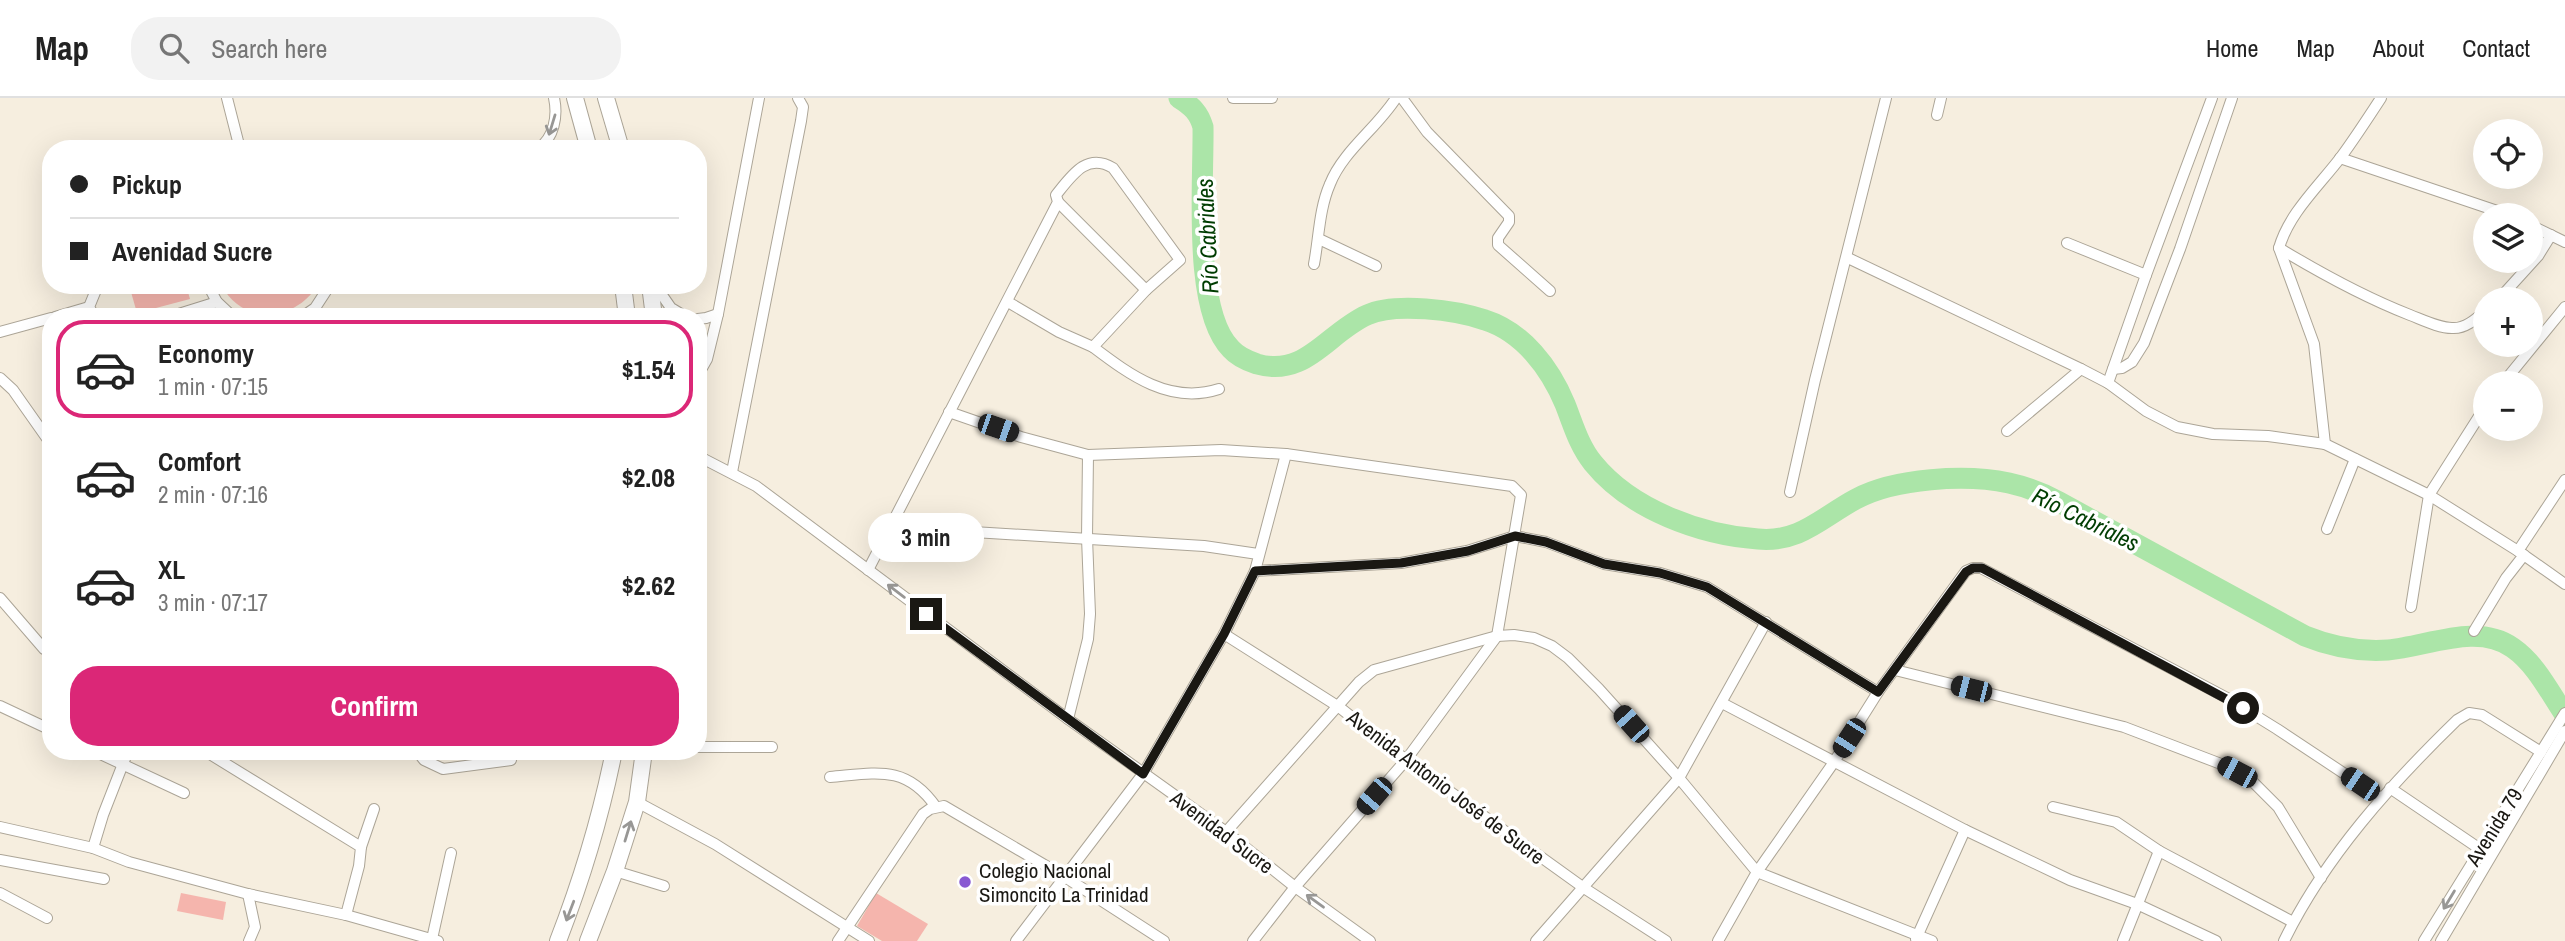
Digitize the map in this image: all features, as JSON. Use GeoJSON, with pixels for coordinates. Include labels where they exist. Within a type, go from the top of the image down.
{"type":"FeatureCollection","features":[{"type":"Feature","properties":{"kind":"main road"},"geometry":{"type":"LineString","coordinates":[[575,98],[587,140]]}},
{"type":"Feature","properties":{"kind":"main road"},"geometry":{"type":"LineString","coordinates":[[606,98],[618,140]]}},
{"type":"Feature","properties":{"kind":"main road"},"geometry":{"type":"LineString","coordinates":[[558,941],[582,881],[605,799],[612,760]]}},
{"type":"Feature","properties":{"kind":"main road"},"geometry":{"type":"LineString","coordinates":[[588,941],[615,871],[637,802],[643,760]]}},
{"type":"Feature","properties":{"kind":"street"},"geometry":{"type":"LineString","coordinates":[[227,98],[238,140]]}},
{"type":"Feature","properties":{"kind":"street"},"geometry":{"type":"LineString","coordinates":[[546,140],[555,126],[554,98]]}},
{"type":"Feature","properties":{"kind":"street"},"geometry":{"type":"LineString","coordinates":[[707,359],[759,98]]}},
{"type":"Feature","properties":{"kind":"street"},"geometry":{"type":"LineString","coordinates":[[732,472],[801,121],[803,107],[798,98]]}},
{"type":"Feature","properties":{"kind":"street"},"geometry":{"type":"LineString","coordinates":[[1233,98],[1272,98]]}},
{"type":"Feature","properties":{"kind":"street"},"geometry":{"type":"LineString","coordinates":[[1314,264],[1321,212],[1330,184],[1341,164],[1387,113],[1396,98]]}},
{"type":"Feature","properties":{"kind":"street"},"geometry":{"type":"LineString","coordinates":[[1402,98],[1427,132],[1509,216],[1509,222],[1498,238],[1498,245],[1550,290]]}},
{"type":"Feature","properties":{"kind":"street"},"geometry":{"type":"LineString","coordinates":[[1790,492],[1815,380],[1848,258],[1886,98]]}},
{"type":"Feature","properties":{"kind":"street"},"geometry":{"type":"LineString","coordinates":[[1937,116],[1941,98]]}},
{"type":"Feature","properties":{"kind":"street"},"geometry":{"type":"LineString","coordinates":[[2108,383],[2212,98]]}},
{"type":"Feature","properties":{"kind":"street"},"geometry":{"type":"LineString","coordinates":[[2113,369],[2122,368],[2132,362],[2144,343],[2180,249],[2232,98]]}},
{"type":"Feature","properties":{"kind":"street"},"geometry":{"type":"LineString","coordinates":[[2325,444],[2314,344],[2279,248],[2283,235],[2297,213],[2340,158],[2381,98]]}},
{"type":"Feature","properties":{"kind":"street"},"geometry":{"type":"LineString","coordinates":[[2340,158],[2473,203]]}},
{"type":"Feature","properties":{"kind":"street"},"geometry":{"type":"LineString","coordinates":[[1093,347],[1146,289],[1180,259],[1113,168],[1099,161],[1092,162],[1073,173],[1056,195],[1058,202],[1146,289]]}},
{"type":"Feature","properties":{"kind":"street"},"geometry":{"type":"LineString","coordinates":[[868,570],[1058,202]]}},
{"type":"Feature","properties":{"kind":"street"},"geometry":{"type":"LineString","coordinates":[[2543,231],[2565,242]]}},
{"type":"Feature","properties":{"kind":"street"},"geometry":{"type":"LineString","coordinates":[[2510,287],[2539,256],[2551,235]]}},
{"type":"Feature","properties":{"kind":"street"},"geometry":{"type":"LineString","coordinates":[[1319,239],[1376,266]]}},
{"type":"Feature","properties":{"kind":"street"},"geometry":{"type":"LineString","coordinates":[[2067,243],[2146,275]]}},
{"type":"Feature","properties":{"kind":"street"},"geometry":{"type":"LineString","coordinates":[[2279,248],[2381,304],[2438,325],[2451,329],[2462,327],[2473,319]]}},
{"type":"Feature","properties":{"kind":"street"},"geometry":{"type":"LineString","coordinates":[[1848,258],[2081,369],[2108,383],[2146,411],[2177,427],[2213,434],[2268,436],[2325,444],[2429,495],[2565,584]]}},
{"type":"Feature","properties":{"kind":"street"},"geometry":{"type":"LineString","coordinates":[[213,294],[223,308]]}},
{"type":"Feature","properties":{"kind":"street"},"geometry":{"type":"LineString","coordinates":[[660,294],[671,308]]}},
{"type":"Feature","properties":{"kind":"street"},"geometry":{"type":"LineString","coordinates":[[198,308],[217,302]]}},
{"type":"Feature","properties":{"kind":"street"},"geometry":{"type":"LineString","coordinates":[[1008,302],[1059,332],[1093,347],[1130,375],[1151,385],[1175,392],[1203,394],[1219,389]]}},
{"type":"Feature","properties":{"kind":"street"},"geometry":{"type":"LineString","coordinates":[[2513,371],[2565,307]]}},
{"type":"Feature","properties":{"kind":"street"},"geometry":{"type":"LineString","coordinates":[[707,318],[718,314]]}},
{"type":"Feature","properties":{"kind":"street"},"geometry":{"type":"LineString","coordinates":[[0,332],[42,320]]}},
{"type":"Feature","properties":{"kind":"street"},"geometry":{"type":"LineString","coordinates":[[2007,431],[2081,369]]}},
{"type":"Feature","properties":{"kind":"street"},"geometry":{"type":"LineString","coordinates":[[0,378],[13,390],[42,431]]}},
{"type":"Feature","properties":{"kind":"street"},"geometry":{"type":"LineString","coordinates":[[949,412],[1021,437],[1088,455],[1221,450],[1286,454],[1513,486],[1521,495],[1497,636],[1406,760],[1295,887],[1253,941]]}},
{"type":"Feature","properties":{"kind":"street"},"geometry":{"type":"LineString","coordinates":[[2411,607],[2429,495],[2473,426]]}},
{"type":"Feature","properties":{"kind":"street"},"geometry":{"type":"LineString","coordinates":[[1016,941],[1143,774],[1224,634],[1255,571],[1286,454]]}},
{"type":"Feature","properties":{"kind":"street"},"geometry":{"type":"LineString","coordinates":[[1068,719],[1088,639],[1090,614],[1088,455]]}},
{"type":"Feature","properties":{"kind":"street"},"geometry":{"type":"LineString","coordinates":[[2328,529],[2355,458]]}},
{"type":"Feature","properties":{"kind":"street","name":"Avenidad Sucre"},"geometry":{"type":"LineString","coordinates":[[707,460],[756,486],[1370,941]]}},
{"type":"Feature","properties":{"kind":"street"},"geometry":{"type":"LineString","coordinates":[[2474,631],[2565,480]]}},
{"type":"Feature","properties":{"kind":"street"},"geometry":{"type":"LineString","coordinates":[[892,527],[1203,546],[1258,554]]}},
{"type":"Feature","properties":{"kind":"street"},"geometry":{"type":"LineString","coordinates":[[1255,571],[1401,563],[1468,551],[1515,536],[1546,542],[1604,564],[1660,573],[1707,587],[1878,692]]}},
{"type":"Feature","properties":{"kind":"street"},"geometry":{"type":"LineString","coordinates":[[1718,941],[1757,872],[1834,762],[1878,692],[1966,572],[1973,568],[1982,568],[2227,698],[2381,798]]}},
{"type":"Feature","properties":{"kind":"street"},"geometry":{"type":"LineString","coordinates":[[0,598],[42,647]]}},
{"type":"Feature","properties":{"kind":"street"},"geometry":{"type":"LineString","coordinates":[[1536,941],[1679,778],[1766,622]]}},
{"type":"Feature","properties":{"kind":"street","name":"Avenida Antonio José de Sucre"},"geometry":{"type":"LineString","coordinates":[[1224,634],[1339,707],[1406,760],[1584,888],[1666,941]]}},
{"type":"Feature","properties":{"kind":"street"},"geometry":{"type":"LineString","coordinates":[[1226,832],[1359,682],[1374,670],[1497,636],[1534,638],[1552,646],[1599,689],[1679,778],[1757,872],[1916,938],[1932,941]]}},
{"type":"Feature","properties":{"kind":"street"},"geometry":{"type":"LineString","coordinates":[[1895,670],[2124,727],[2221,764],[2252,781],[2278,807],[2321,878]]}},
{"type":"Feature","properties":{"kind":"street"},"geometry":{"type":"LineString","coordinates":[[1722,703],[1965,830],[2070,880],[2137,904],[2216,941]]}},
{"type":"Feature","properties":{"kind":"street"},"geometry":{"type":"LineString","coordinates":[[0,706],[42,726]]}},
{"type":"Feature","properties":{"kind":"street"},"geometry":{"type":"LineString","coordinates":[[2284,941],[2321,878],[2381,798],[2457,720],[2469,713],[2482,715],[2541,752]]}},
{"type":"Feature","properties":{"kind":"street","name":"Avenida 79"},"geometry":{"type":"LineString","coordinates":[[2553,742],[2565,713]]}},
{"type":"Feature","properties":{"kind":"street","name":"Avenida 79"},"geometry":{"type":"LineString","coordinates":[[2424,941],[2541,752],[2565,731]]}},
{"type":"Feature","properties":{"kind":"street"},"geometry":{"type":"LineString","coordinates":[[2441,941],[2553,742]]}},
{"type":"Feature","properties":{"kind":"street"},"geometry":{"type":"LineString","coordinates":[[707,747],[772,747]]}},
{"type":"Feature","properties":{"kind":"street"},"geometry":{"type":"LineString","coordinates":[[115,760],[184,793]]}},
{"type":"Feature","properties":{"kind":"street"},"geometry":{"type":"LineString","coordinates":[[93,848],[125,760]]}},
{"type":"Feature","properties":{"kind":"street"},"geometry":{"type":"LineString","coordinates":[[220,760],[361,847]]}},
{"type":"Feature","properties":{"kind":"street"},"geometry":{"type":"LineString","coordinates":[[424,760],[443,769],[512,760]]}},
{"type":"Feature","properties":{"kind":"street"},"geometry":{"type":"LineString","coordinates":[[830,776],[882,773],[906,778],[925,790],[936,807]]}},
{"type":"Feature","properties":{"kind":"street"},"geometry":{"type":"LineString","coordinates":[[2390,788],[2480,849]]}},
{"type":"Feature","properties":{"kind":"street"},"geometry":{"type":"LineString","coordinates":[[637,802],[715,844],[869,941]]}},
{"type":"Feature","properties":{"kind":"street"},"geometry":{"type":"LineString","coordinates":[[838,941],[923,814],[944,806],[1065,877],[1164,941]]}},
{"type":"Feature","properties":{"kind":"street"},"geometry":{"type":"LineString","coordinates":[[2053,807],[2109,819],[2159,851],[2293,922]]}},
{"type":"Feature","properties":{"kind":"street"},"geometry":{"type":"LineString","coordinates":[[346,915],[359,866],[361,847],[374,809]]}},
{"type":"Feature","properties":{"kind":"street"},"geometry":{"type":"LineString","coordinates":[[0,827],[93,848],[129,862],[248,894],[346,915],[435,940],[451,853]]}},
{"type":"Feature","properties":{"kind":"street"},"geometry":{"type":"LineString","coordinates":[[1916,938],[1965,830]]}},
{"type":"Feature","properties":{"kind":"street"},"geometry":{"type":"LineString","coordinates":[[2123,941],[2159,851]]}},
{"type":"Feature","properties":{"kind":"street"},"geometry":{"type":"LineString","coordinates":[[0,860],[104,879]]}},
{"type":"Feature","properties":{"kind":"street"},"geometry":{"type":"LineString","coordinates":[[615,871],[664,886]]}},
{"type":"Feature","properties":{"kind":"street"},"geometry":{"type":"LineString","coordinates":[[0,893],[47,918]]}},
{"type":"Feature","properties":{"kind":"street"},"geometry":{"type":"LineString","coordinates":[[248,894],[255,927],[249,941]]}},
{"type":"Feature","properties":{"kind":"shaded area"},"geometry":{"type":"Polygon","coordinates":[[[132,294],[189,294],[190,299],[156,308],[136,308],[132,294]]]}},
{"type":"Feature","properties":{"kind":"shaded area"},"geometry":{"type":"Polygon","coordinates":[[[228,294],[311,294],[294,308],[242,308],[228,294]]]}},
{"type":"Feature","properties":{"kind":"shaded area"},"geometry":{"type":"Polygon","coordinates":[[[181,893],[226,902],[223,920],[177,911],[181,893]]]}},
{"type":"Feature","properties":{"kind":"shaded area"},"geometry":{"type":"Polygon","coordinates":[[[876,893],[928,924],[917,941],[882,941],[857,926],[876,893]]]}},
{"type":"Feature","properties":{"kind":"waterway","name":"Río Cabriales"},"geometry":{"type":"LineString","coordinates":[[1179,98],[1194,110],[1203,127],[1203,244],[1210,306],[1219,331],[1231,349],[1247,360],[1274,367],[1289,365],[1315,352],[1353,323],[1379,311],[1409,308],[1473,316],[1511,333],[1534,353],[1552,377],[1584,449],[1609,480],[1647,507],[1691,526],[1736,537],[1773,539],[1798,533],[1856,499],[1890,486],[1952,479],[2009,483],[2053,499],[2305,636],[2325,643],[2346,648],[2388,650],[2468,636],[2499,640],[2529,662],[2565,715]]}},
{"type":"Feature","properties":{"kind":"place","name":"Colegio Nacional Simoncito La Trinidad"},"geometry":{"type":"Point","coordinates":[965,882]}},
{"type":"Feature","properties":{"kind":"route"},"geometry":{"type":"LineString","coordinates":[[926,614],[1143,774],[1224,634],[1255,571],[1401,563],[1468,551],[1515,536],[1546,542],[1604,564],[1660,573],[1707,587],[1878,692],[1966,572],[1973,568],[1982,568],[2243,708]]}}]}
